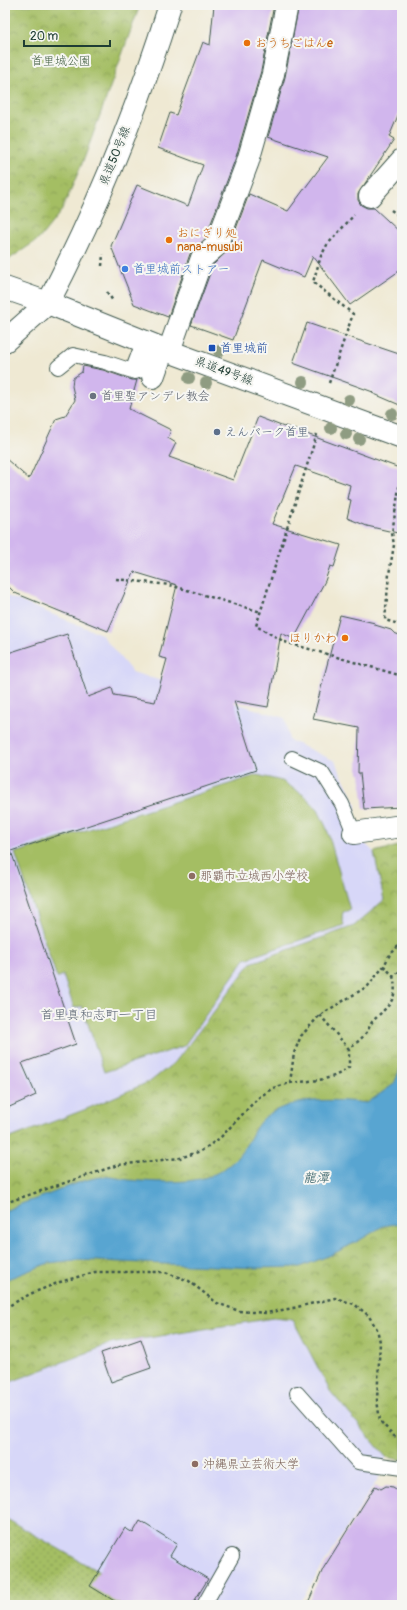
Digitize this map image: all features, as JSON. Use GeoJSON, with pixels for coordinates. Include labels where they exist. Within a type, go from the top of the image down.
{"type":"FeatureCollection","features":[{"type":"Feature","properties":{"kind":"main road","name":"県道50号線"},"geometry":{"type":"LineString","coordinates":[[48,303],[73,254],[111,167],[148,70],[170,5]]}},
{"type":"Feature","properties":{"kind":"main road"},"geometry":{"type":"LineString","coordinates":[[145,372],[160,348],[202,258],[216,246],[248,161],[273,74],[288,5]]}},
{"type":"Feature","properties":{"kind":"main road"},"geometry":{"type":"LineString","coordinates":[[370,196],[402,160]]}},
{"type":"Feature","properties":{"kind":"main road","name":"県道49号線"},"geometry":{"type":"LineString","coordinates":[[5,288],[48,303],[160,348],[402,437]]}},
{"type":"Feature","properties":{"kind":"main road"},"geometry":{"type":"LineString","coordinates":[[5,342],[48,303]]}},
{"type":"Feature","properties":{"kind":"main road"},"geometry":{"type":"LineString","coordinates":[[354,833],[402,826]]}},
{"type":"Feature","properties":{"kind":"lane"},"geometry":{"type":"LineString","coordinates":[[58,367],[73,355],[105,362],[135,372],[145,372]]}},
{"type":"Feature","properties":{"kind":"lane"},"geometry":{"type":"LineString","coordinates":[[292,758],[322,772],[342,804],[354,833]]}},
{"type":"Feature","properties":{"kind":"lane"},"geometry":{"type":"LineString","coordinates":[[297,1393],[358,1462],[402,1468]]}},
{"type":"Feature","properties":{"kind":"lane"},"geometry":{"type":"LineString","coordinates":[[204,1605],[232,1556]]}},
{"type":"Feature","properties":{"kind":"path"},"geometry":{"type":"LineString","coordinates":[[328,384],[353,314],[313,282],[321,256],[327,245],[370,196],[402,218]]}},
{"type":"Feature","properties":{"kind":"path"},"geometry":{"type":"LineString","coordinates":[[319,430],[256,626],[285,642],[402,676]]}},
{"type":"Feature","properties":{"kind":"path"},"geometry":{"type":"LineString","coordinates":[[402,468],[392,533],[394,545],[389,574],[385,620],[402,626]]}},
{"type":"Feature","properties":{"kind":"path"},"geometry":{"type":"LineString","coordinates":[[116,580],[170,585],[261,612]]}},
{"type":"Feature","properties":{"kind":"path"},"geometry":{"type":"LineString","coordinates":[[290,1083],[294,1053],[301,1036],[320,1015],[368,986],[384,966],[389,956],[402,942]]}},
{"type":"Feature","properties":{"kind":"path"},"geometry":{"type":"LineString","coordinates":[[349,1049],[366,1034],[372,1022],[390,1005],[396,987],[393,976],[384,966]]}},
{"type":"Feature","properties":{"kind":"path"},"geometry":{"type":"LineString","coordinates":[[393,976],[402,970]]}},
{"type":"Feature","properties":{"kind":"path"},"geometry":{"type":"LineString","coordinates":[[5,1203],[118,1165],[180,1158],[201,1151],[220,1138],[258,1098],[273,1088],[290,1083],[332,1078],[340,1074],[349,1067],[349,1049],[320,1015]]}},
{"type":"Feature","properties":{"kind":"path"},"geometry":{"type":"LineString","coordinates":[[5,1308],[30,1294],[60,1282],[95,1272],[165,1272],[189,1280],[217,1303],[239,1311],[266,1313],[335,1298],[354,1304],[368,1315],[376,1329],[380,1342],[377,1400],[380,1421],[394,1436],[402,1438]]}},
{"type":"Feature","properties":{"kind":"shaded area","name":"那覇市立城西小学校"},"geometry":{"type":"Polygon","coordinates":[[[5,594],[101,634],[132,672],[285,718],[289,740],[335,761],[356,804],[354,833],[374,852],[384,900],[354,926],[251,963],[176,1061],[151,1081],[89,1108],[5,1140],[5,594]]]}},
{"type":"Feature","properties":{"kind":"shaded area","name":"沖縄県立芸術大学"},"geometry":{"type":"Polygon","coordinates":[[[273,1318],[293,1320],[330,1391],[386,1457],[383,1471],[298,1605],[5,1605],[5,1384],[110,1344],[273,1318]]]}},
{"type":"Feature","properties":{"kind":"green space","name":"首里城公園"},"geometry":{"type":"Polygon","coordinates":[[[5,5],[140,5],[84,159],[62,210],[39,239],[5,262],[5,5]]]}},
{"type":"Feature","properties":{"kind":"green space"},"geometry":{"type":"Polygon","coordinates":[[[257,775],[282,781],[305,796],[318,810],[327,829],[350,910],[343,912],[342,917],[344,925],[245,959],[184,1046],[104,1072],[82,1006],[74,1008],[63,975],[57,978],[15,853],[257,775]]]}},
{"type":"Feature","properties":{"kind":"green space"},"geometry":{"type":"Polygon","coordinates":[[[402,845],[402,1460],[386,1457],[330,1391],[293,1320],[273,1318],[110,1344],[5,1384],[5,1140],[89,1108],[151,1081],[176,1061],[251,963],[354,926],[384,900],[374,852],[402,845]]]}},
{"type":"Feature","properties":{"kind":"green space"},"geometry":{"type":"Polygon","coordinates":[[[5,1518],[99,1572],[121,1605],[5,1605],[5,1518]]]}},
{"type":"Feature","properties":{"kind":"water","name":"龍潭"},"geometry":{"type":"Polygon","coordinates":[[[402,1064],[402,1223],[383,1226],[331,1255],[300,1267],[257,1268],[75,1260],[49,1263],[5,1280],[5,1211],[20,1204],[89,1179],[108,1177],[138,1181],[169,1182],[189,1181],[213,1175],[230,1165],[239,1156],[260,1122],[270,1114],[282,1108],[310,1101],[325,1100],[367,1103],[394,1084],[402,1064]]]}},
{"type":"Feature","properties":{"kind":"building"},"geometry":{"type":"Polygon","coordinates":[[[214,5],[274,5],[261,71],[236,157],[205,239],[190,254],[168,317],[134,304],[111,246],[137,185],[188,206],[203,165],[158,148],[170,113],[176,115],[203,42],[210,45],[214,5]]]}},
{"type":"Feature","properties":{"kind":"building"},"geometry":{"type":"Polygon","coordinates":[[[299,5],[402,5],[402,106],[389,137],[394,140],[358,194],[358,200],[361,205],[367,208],[374,208],[402,234],[402,269],[350,305],[313,256],[304,277],[263,260],[233,340],[191,325],[213,265],[228,250],[249,194],[288,211],[328,157],[268,137],[285,77],[299,5]]]}},
{"type":"Feature","properties":{"kind":"building"},"geometry":{"type":"Polygon","coordinates":[[[307,323],[402,355],[402,406],[372,393],[373,392],[293,363],[307,323]]]}},
{"type":"Feature","properties":{"kind":"building"},"geometry":{"type":"Polygon","coordinates":[[[83,366],[103,370],[132,380],[137,380],[129,409],[171,430],[168,438],[176,443],[169,457],[233,480],[258,417],[402,469],[402,534],[367,526],[347,518],[351,500],[347,499],[350,485],[296,466],[272,524],[341,545],[334,567],[330,566],[325,581],[294,639],[281,633],[268,707],[234,701],[256,770],[11,851],[76,1044],[22,1063],[36,1095],[5,1109],[5,654],[67,634],[88,697],[112,688],[114,695],[155,702],[167,659],[159,657],[177,585],[134,572],[108,631],[15,593],[5,583],[5,458],[29,479],[56,419],[65,416],[75,400],[72,386],[73,378],[82,372],[83,366]]]}},
{"type":"Feature","properties":{"kind":"building"},"geometry":{"type":"Polygon","coordinates":[[[340,615],[375,623],[375,625],[391,630],[402,636],[402,807],[364,809],[360,773],[358,773],[359,728],[313,719],[340,615]]]}},
{"type":"Feature","properties":{"kind":"building"},"geometry":{"type":"Polygon","coordinates":[[[141,1339],[151,1368],[111,1382],[101,1353],[141,1339]]]}},
{"type":"Feature","properties":{"kind":"building"},"geometry":{"type":"Polygon","coordinates":[[[375,1486],[381,1489],[386,1486],[393,1487],[402,1493],[402,1605],[307,1605],[323,1569],[375,1486]]]}},
{"type":"Feature","properties":{"kind":"building"},"geometry":{"type":"Polygon","coordinates":[[[140,1521],[177,1544],[170,1556],[208,1579],[192,1605],[121,1605],[90,1586],[125,1528],[133,1533],[140,1521]]]}},
{"type":"Feature","properties":{"kind":"place","name":"おうちごはんe"},"geometry":{"type":"Point","coordinates":[247,43]}},
{"type":"Feature","properties":{"kind":"place","name":"おにぎり処 nana-musubi"},"geometry":{"type":"Point","coordinates":[169,240]}},
{"type":"Feature","properties":{"kind":"place","name":"首里城前ストアー"},"geometry":{"type":"Point","coordinates":[125,269]}},
{"type":"Feature","properties":{"kind":"place","name":"首里城前"},"geometry":{"type":"Point","coordinates":[212,348]}},
{"type":"Feature","properties":{"kind":"place","name":"首里聖アンデレ教会"},"geometry":{"type":"Point","coordinates":[93,396]}},
{"type":"Feature","properties":{"kind":"place","name":"えんパーク首里"},"geometry":{"type":"Point","coordinates":[217,432]}},
{"type":"Feature","properties":{"kind":"place","name":"ほりかわ"},"geometry":{"type":"Point","coordinates":[345,638]}},
{"type":"Feature","properties":{"kind":"place","name":"那覇市立城西小学校"},"geometry":{"type":"Point","coordinates":[192,876]}},
{"type":"Feature","properties":{"kind":"place","name":"沖縄県立芸術大学"},"geometry":{"type":"Point","coordinates":[195,1464]}},
{"type":"Feature","properties":{"kind":"district","name":"首里真和志町一丁目"},"geometry":{"type":"Point","coordinates":[99,1015]}}]}
